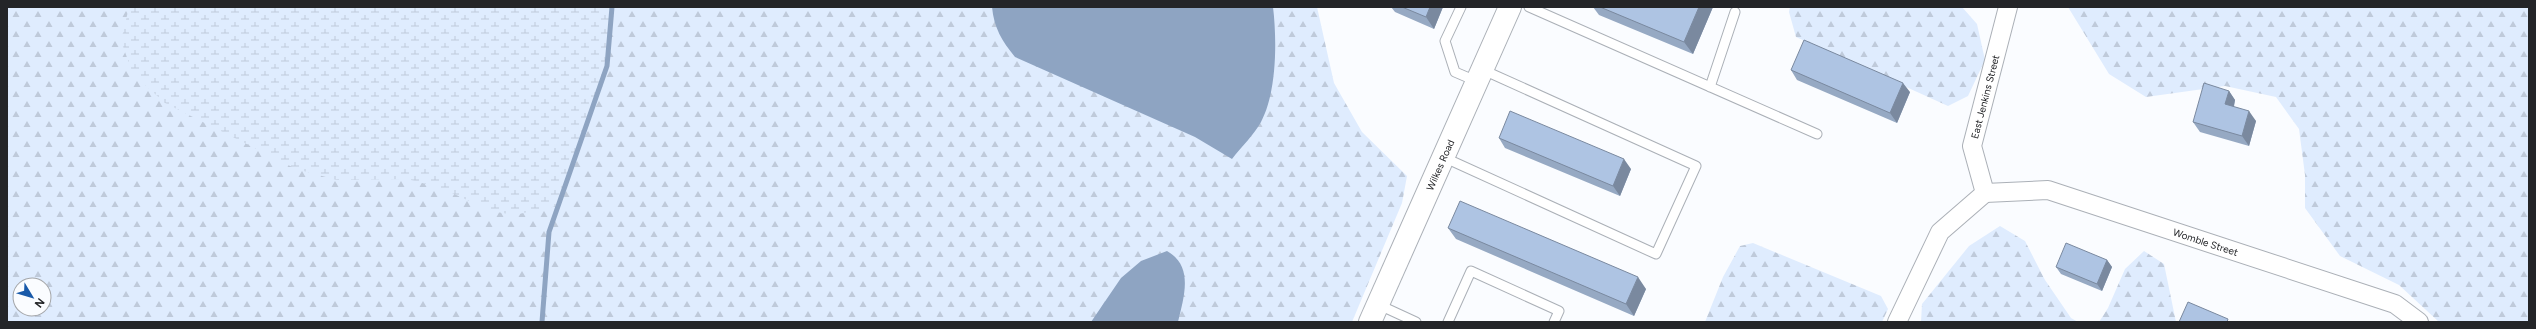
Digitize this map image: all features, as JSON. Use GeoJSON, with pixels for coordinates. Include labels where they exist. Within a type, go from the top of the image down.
{"type":"FeatureCollection","features":[{"type":"Feature","properties":{"kind":"street","name":"Wilkes Road"},"geometry":{"type":"LineString","coordinates":[[1374,313],[1442,157],[1510,7]]}},
{"type":"Feature","properties":{"kind":"street","name":"East Jenkins Street"},"geometry":{"type":"LineString","coordinates":[[1985,193],[1972,146],[2008,7]]}},
{"type":"Feature","properties":{"kind":"street","name":"Womble Street"},"geometry":{"type":"LineString","coordinates":[[1985,193],[2048,190],[2395,304],[2419,322]]}},
{"type":"Feature","properties":{"kind":"street"},"geometry":{"type":"LineString","coordinates":[[1897,322],[1940,232],[1985,193]]}},
{"type":"Feature","properties":{"kind":"lane"},"geometry":{"type":"LineString","coordinates":[[1442,157],[1656,254],[1696,166],[1479,75],[1455,72],[1446,41],[1461,7]]}},
{"type":"Feature","properties":{"kind":"lane"},"geometry":{"type":"LineString","coordinates":[[1529,7],[1817,134]]}},
{"type":"Feature","properties":{"kind":"lane"},"geometry":{"type":"LineString","coordinates":[[1710,87],[1735,12]]}},
{"type":"Feature","properties":{"kind":"lane"},"geometry":{"type":"LineString","coordinates":[[1448,322],[1471,271],[1559,311],[1554,322]]}},
{"type":"Feature","properties":{"kind":"lane"},"geometry":{"type":"LineString","coordinates":[[1374,313],[1416,322]]}},
{"type":"Feature","properties":{"kind":"green space"},"geometry":{"type":"Polygon","coordinates":[[[7,7],[1317,7],[1334,83],[1362,132],[1407,176],[1402,203],[1352,322],[7,322],[7,7]]]}},
{"type":"Feature","properties":{"kind":"green space"},"geometry":{"type":"Polygon","coordinates":[[[129,7],[610,7],[607,66],[557,206],[514,215],[491,211],[441,188],[407,179],[337,180],[296,169],[165,103],[133,74],[121,41],[129,7]]]}},
{"type":"Feature","properties":{"kind":"green space"},"geometry":{"type":"Polygon","coordinates":[[[1790,7],[1962,7],[1977,24],[1985,60],[1968,96],[1948,106],[1796,37],[1789,12],[1790,7]]]}},
{"type":"Feature","properties":{"kind":"green space"},"geometry":{"type":"Polygon","coordinates":[[[2068,7],[2529,7],[2529,322],[2439,322],[2399,285],[2340,256],[2305,208],[2305,175],[2299,129],[2276,97],[2225,86],[2146,97],[2109,74],[2068,7]]]}},
{"type":"Feature","properties":{"kind":"green space"},"geometry":{"type":"Polygon","coordinates":[[[2000,226],[2025,241],[2045,280],[2071,318],[2078,322],[1921,322],[1922,304],[1969,246],[2000,226]]]}},
{"type":"Feature","properties":{"kind":"green space"},"geometry":{"type":"Polygon","coordinates":[[[1753,243],[1881,296],[1888,309],[1882,322],[1705,322],[1723,277],[1740,246],[1753,243]]]}},
{"type":"Feature","properties":{"kind":"green space"},"geometry":{"type":"Polygon","coordinates":[[[2144,251],[2164,264],[2176,322],[2099,322],[2108,308],[2125,269],[2144,251]]]}},
{"type":"Feature","properties":{"kind":"water"},"geometry":{"type":"Polygon","coordinates":[[[992,7],[1273,7],[1275,50],[1273,81],[1266,110],[1258,127],[1232,159],[1195,137],[1015,57],[999,34],[992,7]]]}},
{"type":"Feature","properties":{"kind":"water"},"geometry":{"type":"Polygon","coordinates":[[[1167,251],[1175,257],[1181,265],[1184,273],[1185,283],[1183,302],[1178,322],[1091,322],[1121,278],[1141,261],[1167,251]]]}},
{"type":"Feature","properties":{"kind":"building"},"geometry":{"type":"Polygon","coordinates":[[[1402,7],[1430,7],[1426,17],[1402,7]]]}},
{"type":"Feature","properties":{"kind":"building"},"geometry":{"type":"Polygon","coordinates":[[[1600,7],[1699,7],[1684,42],[1600,7]]]}},
{"type":"Feature","properties":{"kind":"building"},"geometry":{"type":"Polygon","coordinates":[[[1804,40],[1903,83],[1890,113],[1791,70],[1804,40]]]}},
{"type":"Feature","properties":{"kind":"building"},"geometry":{"type":"Polygon","coordinates":[[[2204,83],[2229,91],[2225,104],[2249,111],[2242,136],[2193,122],[2204,83]]]}},
{"type":"Feature","properties":{"kind":"building"},"geometry":{"type":"Polygon","coordinates":[[[1510,111],[1624,159],[1613,186],[1499,138],[1510,111]]]}},
{"type":"Feature","properties":{"kind":"building"},"geometry":{"type":"Polygon","coordinates":[[[1460,201],[1638,277],[1626,304],[1448,228],[1460,201]]]}},
{"type":"Feature","properties":{"kind":"building"},"geometry":{"type":"Polygon","coordinates":[[[2066,243],[2107,260],[2097,284],[2056,267],[2066,243]]]}},
{"type":"Feature","properties":{"kind":"building"},"geometry":{"type":"Polygon","coordinates":[[[2188,302],[2228,319],[2227,322],[2179,322],[2188,302]]]}},
{"type":"Feature","properties":{"kind":"waterway"},"geometry":{"type":"LineString","coordinates":[[542,322],[549,232],[607,66],[612,7]]}}]}
